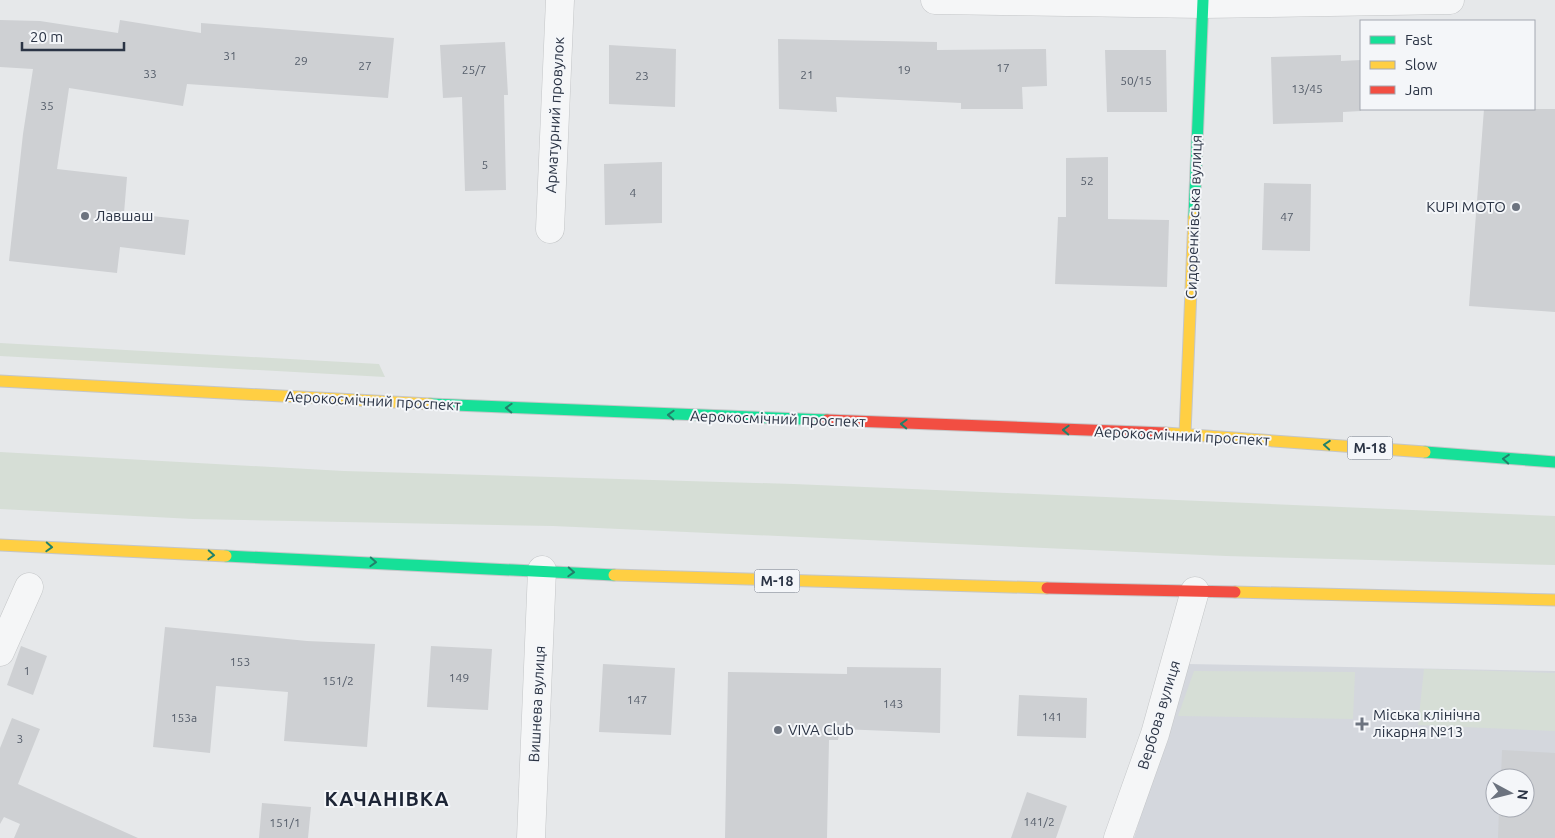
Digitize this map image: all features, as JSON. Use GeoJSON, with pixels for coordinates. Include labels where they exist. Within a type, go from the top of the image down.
{"type":"FeatureCollection","features":[{"type":"Feature","properties":{"kind":"main road","name":"Сидоренківська вулиця"},"geometry":{"type":"LineString","coordinates":[[1185,434],[1203,2]]}},
{"type":"Feature","properties":{"kind":"main road","name":"Аерокосмічний проспект"},"geometry":{"type":"LineString","coordinates":[[0,381],[440,405],[1185,434],[1555,462]]}},
{"type":"Feature","properties":{"kind":"main road","name":"М-18"},"geometry":{"type":"LineString","coordinates":[[0,545],[698,579],[1555,600]]}},
{"type":"Feature","properties":{"kind":"street","name":"Арматурний провулок"},"geometry":{"type":"LineString","coordinates":[[550,229],[560,0]]}},
{"type":"Feature","properties":{"kind":"street"},"geometry":{"type":"LineString","coordinates":[[935,0],[1203,2],[1450,0]]}},
{"type":"Feature","properties":{"kind":"street","name":"Вишнева вулиця"},"geometry":{"type":"LineString","coordinates":[[531,838],[542,570]]}},
{"type":"Feature","properties":{"kind":"street"},"geometry":{"type":"LineString","coordinates":[[0,652],[30,587]]}},
{"type":"Feature","properties":{"kind":"street","name":"Вербова вулиця"},"geometry":{"type":"LineString","coordinates":[[1118,838],[1156,734],[1195,591]]}},
{"type":"Feature","properties":{"kind":"shaded area"},"geometry":{"type":"Polygon","coordinates":[[[0,343],[379,364],[385,377],[0,356],[0,343]]]}},
{"type":"Feature","properties":{"kind":"shaded area"},"geometry":{"type":"Polygon","coordinates":[[[0,452],[344,471],[794,484],[1555,516],[1555,565],[1226,556],[553,526],[193,519],[0,509],[0,452]]]}},
{"type":"Feature","properties":{"kind":"shaded area","name":"Міська клінічна лікарня №13"},"geometry":{"type":"Polygon","coordinates":[[[1187,664],[1555,671],[1555,838],[1134,838],[1187,664]]]}},
{"type":"Feature","properties":{"kind":"shaded area"},"geometry":{"type":"Polygon","coordinates":[[[1424,669],[1555,673],[1555,731],[1418,725],[1424,669]]]}},
{"type":"Feature","properties":{"kind":"shaded area"},"geometry":{"type":"Polygon","coordinates":[[[1194,671],[1355,672],[1353,719],[1178,716],[1194,671]]]}},
{"type":"Feature","properties":{"kind":"building"},"geometry":{"type":"Polygon","coordinates":[[[0,20],[40,21],[118,33],[120,20],[201,33],[201,23],[394,38],[388,98],[187,84],[183,106],[69,88],[57,169],[127,177],[124,213],[189,220],[185,255],[120,247],[117,273],[9,261],[23,134],[33,69],[0,67],[0,20]]]}},
{"type":"Feature","properties":{"kind":"building"},"geometry":{"type":"Polygon","coordinates":[[[778,39],[937,42],[937,50],[1046,49],[1047,86],[1022,87],[1023,109],[961,109],[961,103],[836,97],[837,112],[779,109],[778,39]]]}},
{"type":"Feature","properties":{"kind":"building"},"geometry":{"type":"Polygon","coordinates":[[[505,42],[508,95],[504,95],[506,190],[465,191],[462,97],[443,98],[440,45],[505,42]]]}},
{"type":"Feature","properties":{"kind":"building"},"geometry":{"type":"Polygon","coordinates":[[[609,45],[676,49],[675,107],[609,104],[609,45]]]}},
{"type":"Feature","properties":{"kind":"building"},"geometry":{"type":"Polygon","coordinates":[[[1105,50],[1166,50],[1167,112],[1107,112],[1105,50]]]}},
{"type":"Feature","properties":{"kind":"building"},"geometry":{"type":"Polygon","coordinates":[[[1341,55],[1341,61],[1360,60],[1361,111],[1343,112],[1343,122],[1273,124],[1271,57],[1341,55]]]}},
{"type":"Feature","properties":{"kind":"building","name":"KUPI MOTO"},"geometry":{"type":"Polygon","coordinates":[[[1555,109],[1555,312],[1469,306],[1484,110],[1555,109]]]}},
{"type":"Feature","properties":{"kind":"building"},"geometry":{"type":"Polygon","coordinates":[[[1108,157],[1108,219],[1169,220],[1167,287],[1055,284],[1058,217],[1066,217],[1066,158],[1108,157]]]}},
{"type":"Feature","properties":{"kind":"building"},"geometry":{"type":"Polygon","coordinates":[[[662,162],[662,223],[605,225],[604,164],[662,162]]]}},
{"type":"Feature","properties":{"kind":"building"},"geometry":{"type":"Polygon","coordinates":[[[1264,183],[1311,184],[1310,251],[1262,250],[1264,183]]]}},
{"type":"Feature","properties":{"kind":"building"},"geometry":{"type":"Polygon","coordinates":[[[165,627],[307,641],[375,644],[367,747],[284,741],[288,692],[216,686],[210,753],[153,747],[165,627]]]}},
{"type":"Feature","properties":{"kind":"building"},"geometry":{"type":"Polygon","coordinates":[[[21,646],[47,656],[33,695],[7,685],[21,646]]]}},
{"type":"Feature","properties":{"kind":"building"},"geometry":{"type":"Polygon","coordinates":[[[431,646],[492,649],[488,710],[427,707],[431,646]]]}},
{"type":"Feature","properties":{"kind":"building"},"geometry":{"type":"Polygon","coordinates":[[[603,664],[675,668],[671,735],[599,732],[603,664]]]}},
{"type":"Feature","properties":{"kind":"building","name":"VIVA Club"},"geometry":{"type":"Polygon","coordinates":[[[847,667],[941,668],[940,733],[840,729],[838,740],[829,740],[827,838],[725,838],[728,672],[847,674],[847,667]]]}},
{"type":"Feature","properties":{"kind":"building"},"geometry":{"type":"Polygon","coordinates":[[[1019,695],[1087,698],[1086,738],[1017,736],[1019,695]]]}},
{"type":"Feature","properties":{"kind":"building"},"geometry":{"type":"Polygon","coordinates":[[[12,718],[40,729],[18,784],[138,838],[14,838],[20,824],[4,817],[0,824],[0,748],[12,718]]]}},
{"type":"Feature","properties":{"kind":"building"},"geometry":{"type":"Polygon","coordinates":[[[1502,750],[1555,753],[1555,838],[1498,838],[1499,818],[1535,818],[1535,768],[1501,768],[1502,750]]]}},
{"type":"Feature","properties":{"kind":"building"},"geometry":{"type":"Polygon","coordinates":[[[1027,792],[1067,806],[1056,838],[1011,838],[1027,792]]]}},
{"type":"Feature","properties":{"kind":"building"},"geometry":{"type":"Polygon","coordinates":[[[262,803],[311,807],[308,838],[259,838],[262,803]]]}},
{"type":"Feature","properties":{"kind":"traffic: fast"},"geometry":{"type":"LineString","coordinates":[[1194,217],[1203,0]]}},
{"type":"Feature","properties":{"kind":"traffic: fast"},"geometry":{"type":"LineString","coordinates":[[430,404],[827,420]]}},
{"type":"Feature","properties":{"kind":"traffic: fast"},"geometry":{"type":"LineString","coordinates":[[1425,452],[1555,462]]}},
{"type":"Feature","properties":{"kind":"traffic: fast"},"geometry":{"type":"LineString","coordinates":[[226,556],[614,575]]}},
{"type":"Feature","properties":{"kind":"traffic: slow"},"geometry":{"type":"LineString","coordinates":[[1185,434],[1194,217]]}},
{"type":"Feature","properties":{"kind":"traffic: slow"},"geometry":{"type":"LineString","coordinates":[[0,381],[430,404]]}},
{"type":"Feature","properties":{"kind":"traffic: slow"},"geometry":{"type":"LineString","coordinates":[[1165,433],[1425,452]]}},
{"type":"Feature","properties":{"kind":"traffic: slow"},"geometry":{"type":"LineString","coordinates":[[0,545],[226,556]]}},
{"type":"Feature","properties":{"kind":"traffic: slow"},"geometry":{"type":"LineString","coordinates":[[614,575],[1047,588]]}},
{"type":"Feature","properties":{"kind":"traffic: slow"},"geometry":{"type":"LineString","coordinates":[[1235,592],[1555,600]]}},
{"type":"Feature","properties":{"kind":"traffic: jam"},"geometry":{"type":"LineString","coordinates":[[827,420],[1165,433]]}},
{"type":"Feature","properties":{"kind":"traffic: jam"},"geometry":{"type":"LineString","coordinates":[[1047,588],[1235,592]]}},
{"type":"Feature","properties":{"kind":"place","name":"KUPI MOTO"},"geometry":{"type":"Point","coordinates":[1516,207]}},
{"type":"Feature","properties":{"kind":"place","name":"Лавшаш"},"geometry":{"type":"Point","coordinates":[85,216]}},
{"type":"Feature","properties":{"kind":"place","name":"Міська клінічна лікарня №13"},"geometry":{"type":"Point","coordinates":[1362,724]}},
{"type":"Feature","properties":{"kind":"place","name":"VIVA Club"},"geometry":{"type":"Point","coordinates":[778,730]}},
{"type":"Feature","properties":{"kind":"district","name":"КАЧАНІВКА"},"geometry":{"type":"Point","coordinates":[387,799]}}]}
